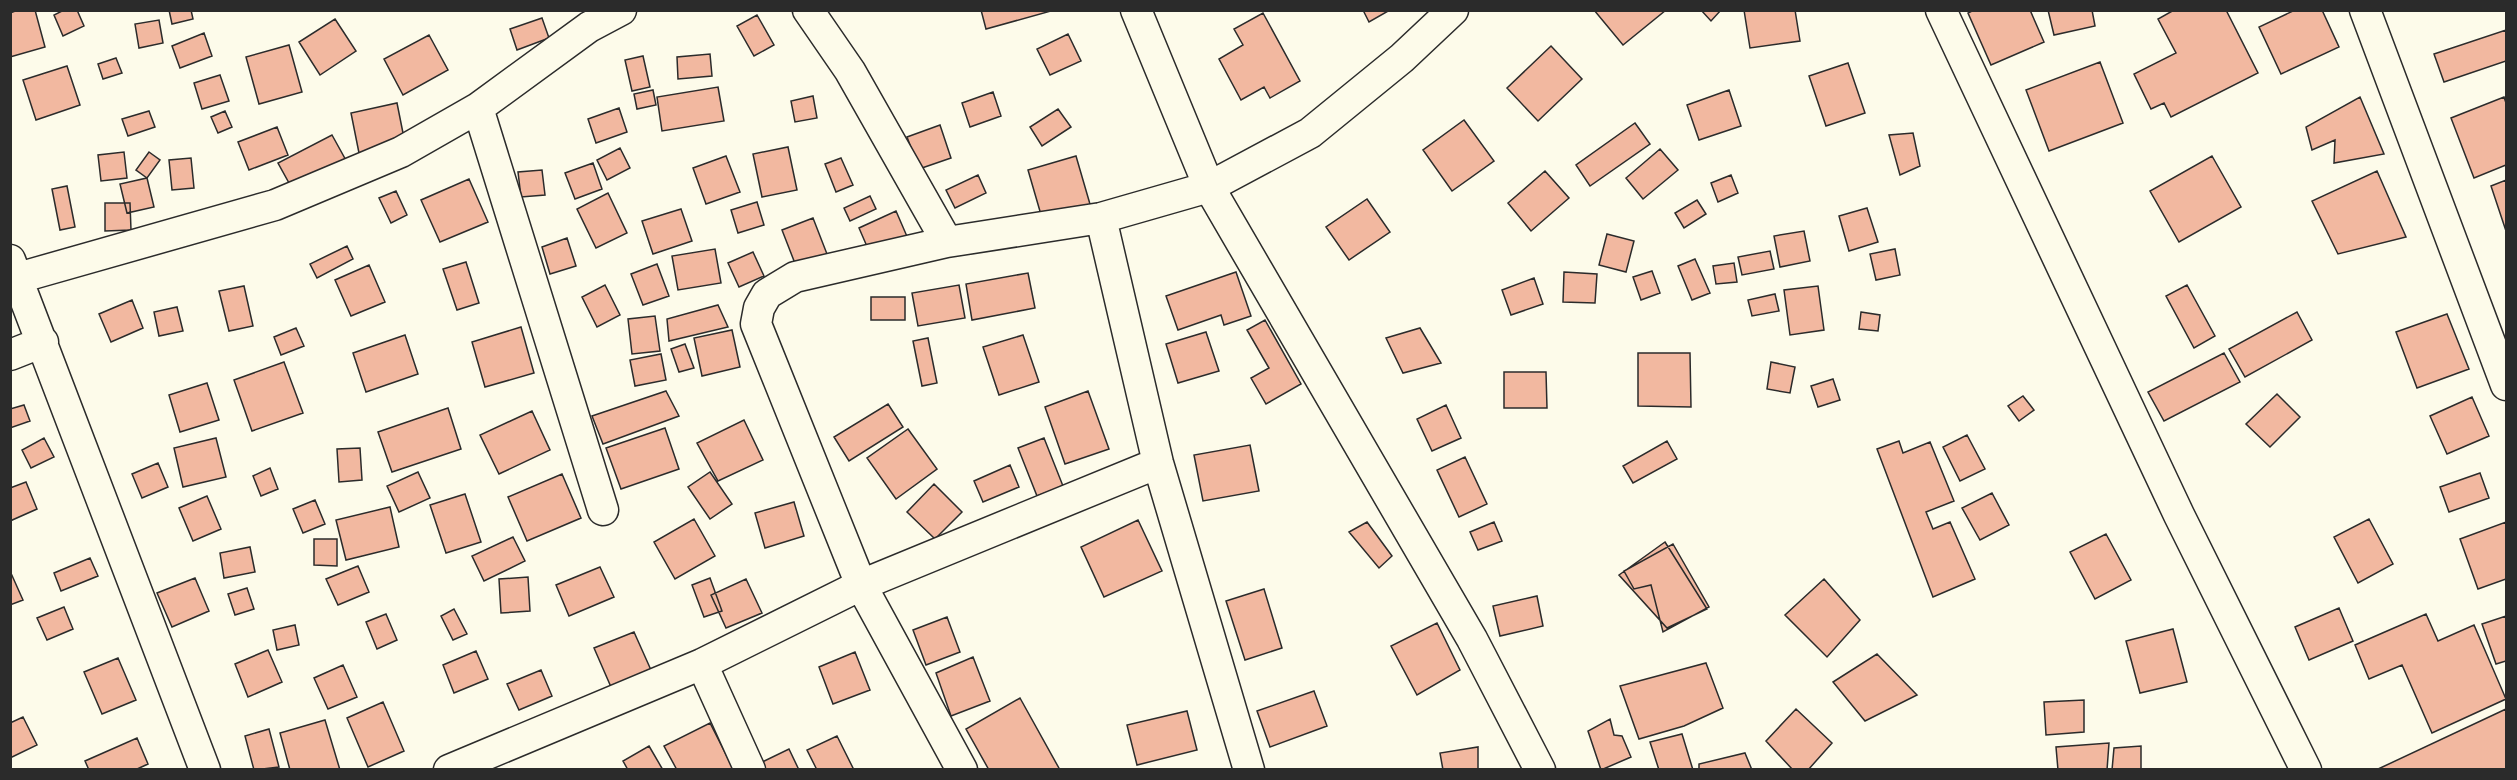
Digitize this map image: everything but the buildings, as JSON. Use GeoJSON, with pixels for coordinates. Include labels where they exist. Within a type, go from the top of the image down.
{"type":"FeatureCollection","features":[{"type":"Feature","properties":{"kind":"street"},"geometry":{"type":"LineString","coordinates":[[205,770],[14,269],[275,205],[413,147],[478,108],[589,27],[621,10]]}},
{"type":"Feature","properties":{"kind":"street"},"geometry":{"type":"LineString","coordinates":[[808,10],[850,71],[947,242]]}},
{"type":"Feature","properties":{"kind":"street"},"geometry":{"type":"LineString","coordinates":[[1136,10],[1209,187],[1472,639],[1540,770]]}},
{"type":"Feature","properties":{"kind":"street"},"geometry":{"type":"LineString","coordinates":[[962,770],[861,585],[756,324],[759,308],[767,294],[795,277],[947,242],[1101,218],[1209,187],[1310,133],[1402,58],[1453,10]]}},
{"type":"Feature","properties":{"kind":"street"},"geometry":{"type":"LineString","coordinates":[[1941,10],[2179,515],[2306,770]]}},
{"type":"Feature","properties":{"kind":"street"},"geometry":{"type":"LineString","coordinates":[[2365,10],[2506,385]]}},
{"type":"Feature","properties":{"kind":"street"},"geometry":{"type":"LineString","coordinates":[[478,108],[603,510]]}},
{"type":"Feature","properties":{"kind":"street"},"geometry":{"type":"LineString","coordinates":[[1101,218],[1158,463],[1249,770]]}},
{"type":"Feature","properties":{"kind":"street"},"geometry":{"type":"LineString","coordinates":[[10,355],[43,342]]}},
{"type":"Feature","properties":{"kind":"street"},"geometry":{"type":"LineString","coordinates":[[449,770],[702,664],[861,585],[1158,463]]}},
{"type":"Feature","properties":{"kind":"street"},"geometry":{"type":"LineString","coordinates":[[702,664],[750,770]]}}]}
